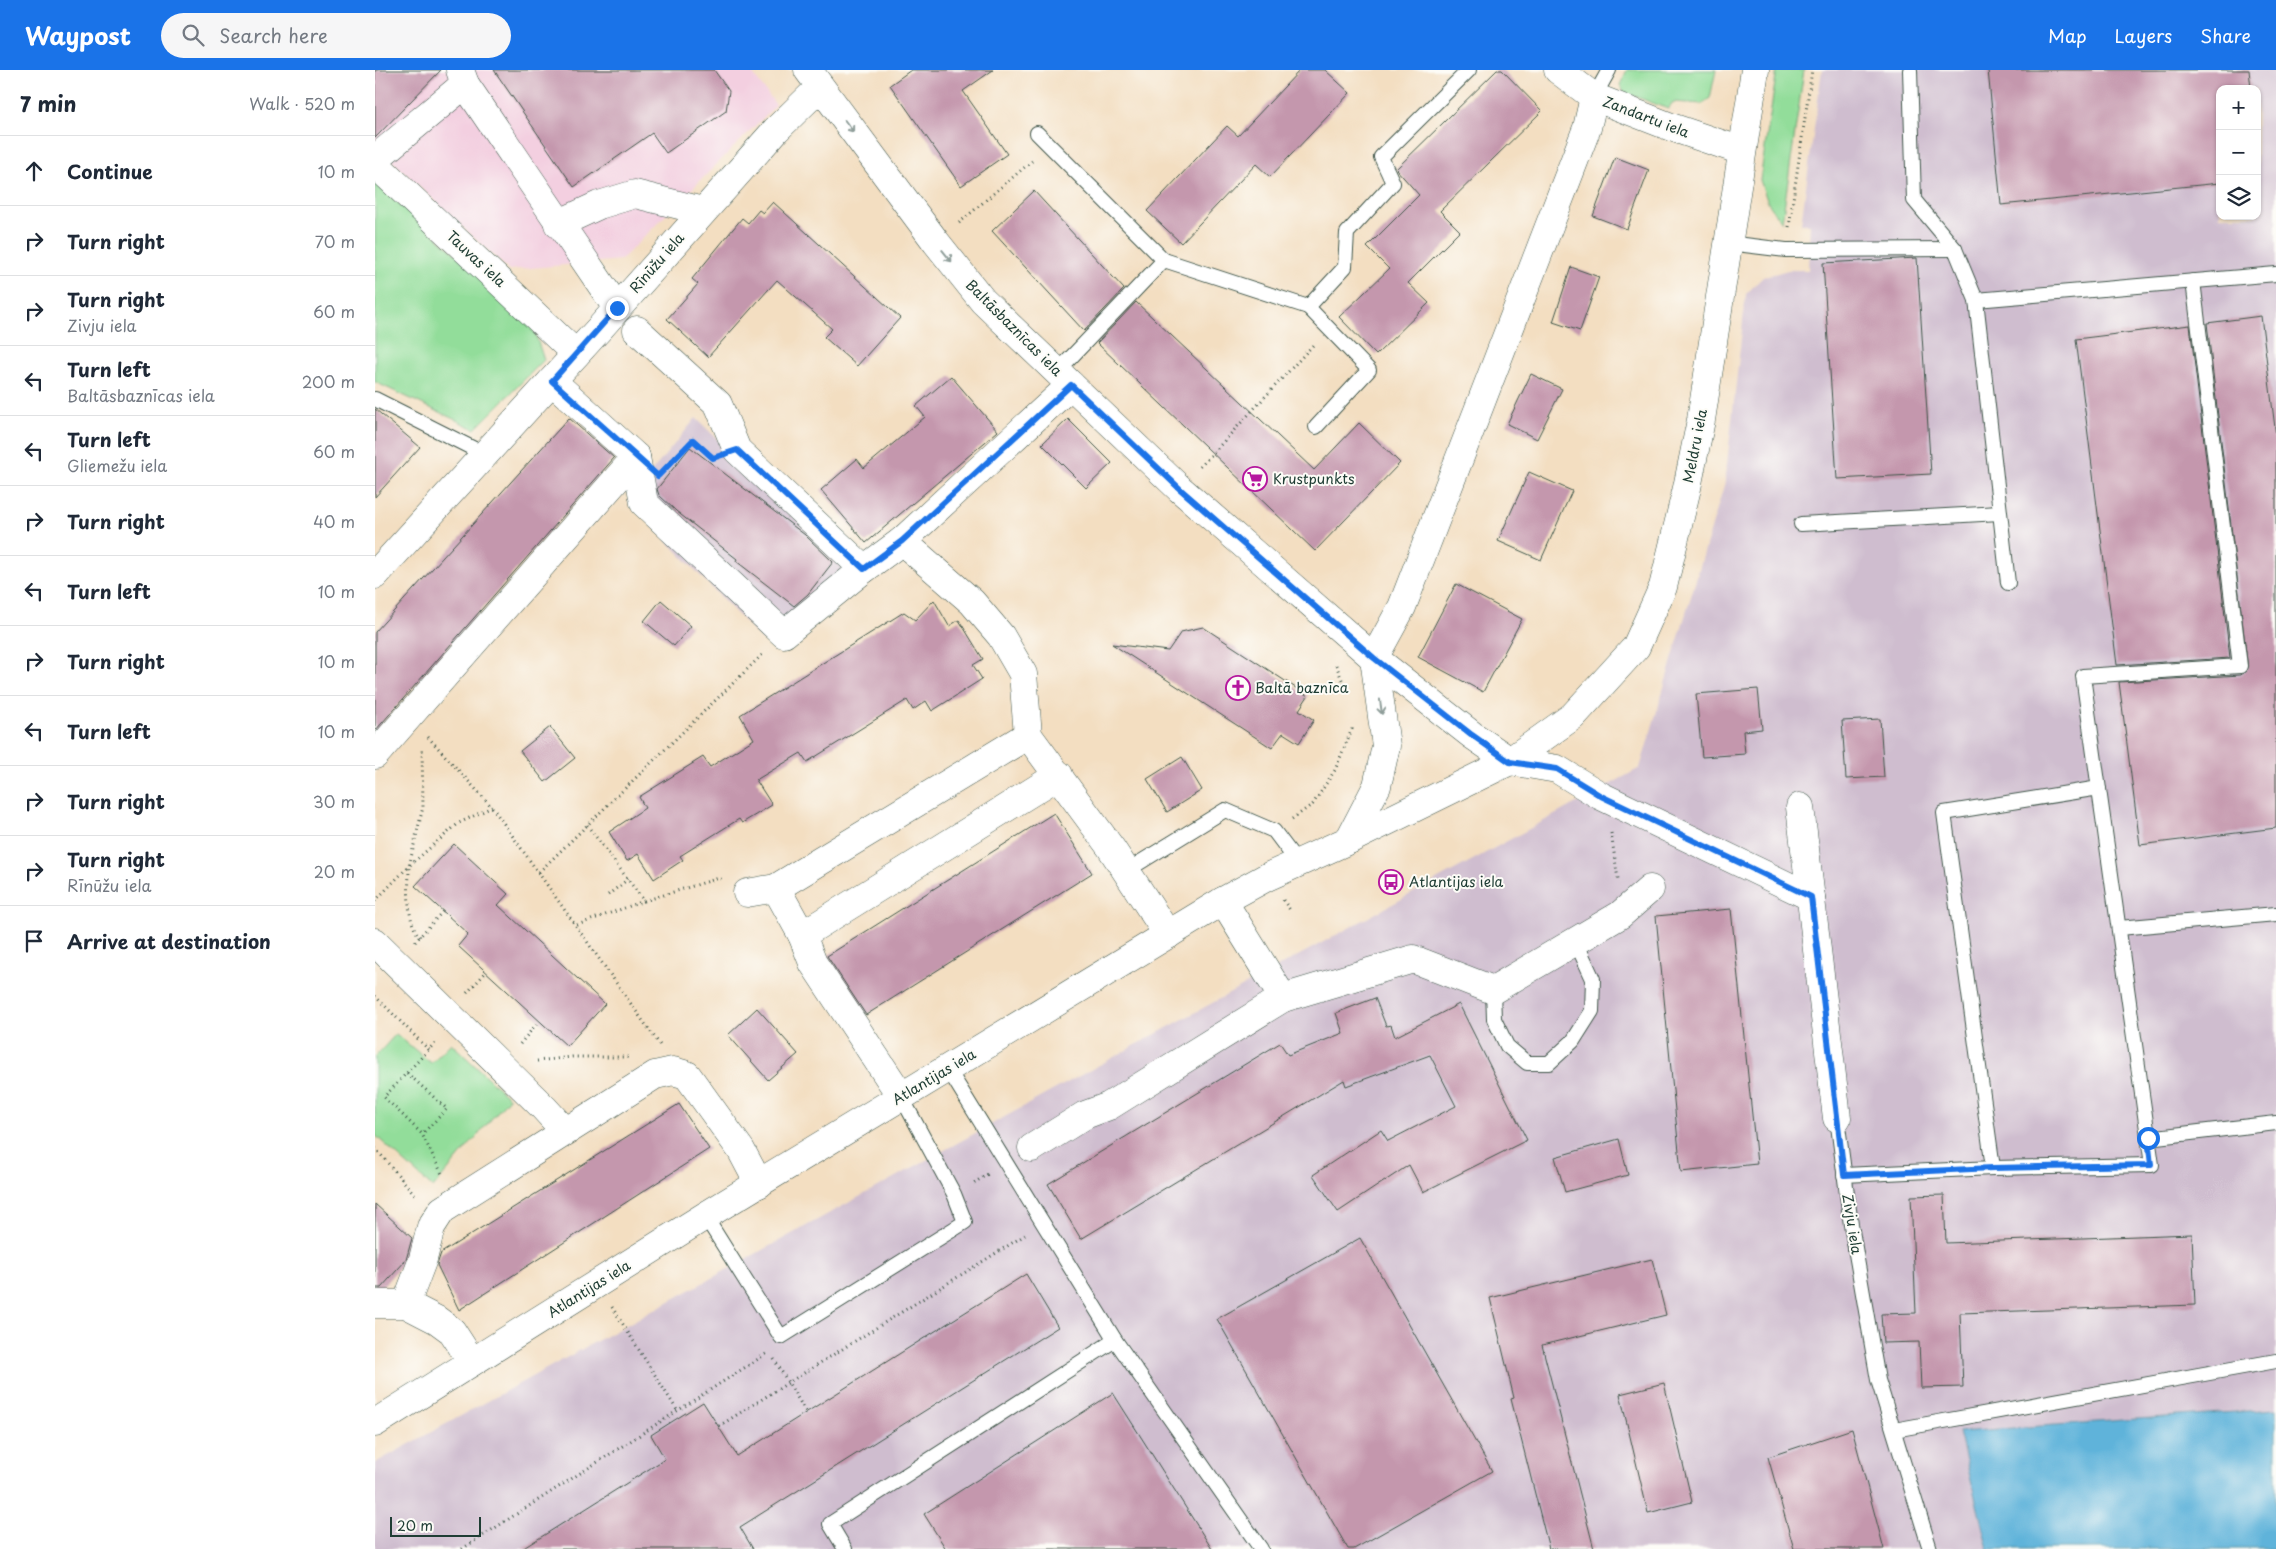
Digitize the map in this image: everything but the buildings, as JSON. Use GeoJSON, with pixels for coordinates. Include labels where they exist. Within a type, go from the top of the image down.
{"type":"FeatureCollection","features":[{"type":"Feature","properties":{"kind":"street","name":"Zandartu iela"},"geometry":{"type":"LineString","coordinates":[[1558,70],[1594,97],[1671,127],[1742,151]]}},
{"type":"Feature","properties":{"kind":"street","name":"Meldru iela"},"geometry":{"type":"LineString","coordinates":[[1510,762],[1573,716],[1636,647],[1663,587],[1701,420],[1755,70]]}},
{"type":"Feature","properties":{"kind":"street"},"geometry":{"type":"LineString","coordinates":[[375,159],[463,77],[558,224],[617,308]]}},
{"type":"Feature","properties":{"kind":"street","name":"Rīnūžu iela"},"geometry":{"type":"LineString","coordinates":[[375,575],[552,381],[776,130],[814,78]]}},
{"type":"Feature","properties":{"kind":"street","name":"Baltāsbaznīcas iela"},"geometry":{"type":"LineString","coordinates":[[814,78],[936,242],[983,301],[1180,489],[1374,658],[1472,735],[1510,762],[1557,769],[1601,796],[1811,897]]}},
{"type":"Feature","properties":{"kind":"street"},"geometry":{"type":"LineString","coordinates":[[1349,840],[1377,786],[1386,746],[1374,658],[1402,607],[1587,128],[1594,97]]}},
{"type":"Feature","properties":{"kind":"street","name":"Tauvas iela"},"geometry":{"type":"LineString","coordinates":[[375,164],[576,354]]}},
{"type":"Feature","properties":{"kind":"street"},"geometry":{"type":"LineString","coordinates":[[558,224],[599,205],[635,194],[703,211]]}},
{"type":"Feature","properties":{"kind":"street"},"geometry":{"type":"LineString","coordinates":[[637,330],[718,404],[737,450],[864,569]]}},
{"type":"Feature","properties":{"kind":"street"},"geometry":{"type":"LineString","coordinates":[[552,381],[636,458],[644,502],[784,634],[864,569],[902,541],[1064,379]]}},
{"type":"Feature","properties":{"kind":"street"},"geometry":{"type":"LineString","coordinates":[[375,755],[416,724],[636,458]]}},
{"type":"Feature","properties":{"kind":"street"},"geometry":{"type":"LineString","coordinates":[[902,541],[972,602],[1001,636],[1023,674],[1028,735],[1059,775],[1126,871],[1167,935]]}},
{"type":"Feature","properties":{"kind":"street"},"geometry":{"type":"LineString","coordinates":[[747,893],[776,888],[1028,735]]}},
{"type":"Feature","properties":{"kind":"street","name":"Atlantijas iela"},"geometry":{"type":"LineString","coordinates":[[375,1423],[705,1216],[1223,901],[1267,877],[1349,840],[1510,762]]}},
{"type":"Feature","properties":{"kind":"street"},"geometry":{"type":"LineString","coordinates":[[803,935],[1059,775]]}},
{"type":"Feature","properties":{"kind":"street","name":"Zivju iela"},"geometry":{"type":"LineString","coordinates":[[1800,807],[1837,1118]]}},
{"type":"Feature","properties":{"kind":"street"},"geometry":{"type":"LineString","coordinates":[[776,888],[803,935],[813,963],[901,1096]]}},
{"type":"Feature","properties":{"kind":"street"},"geometry":{"type":"LineString","coordinates":[[1032,1148],[1085,1115],[1109,1106],[1283,998],[1413,959],[1493,990],[1620,914],[1649,889]]}},
{"type":"Feature","properties":{"kind":"street"},"geometry":{"type":"LineString","coordinates":[[1223,901],[1283,998]]}},
{"type":"Feature","properties":{"kind":"street"},"geometry":{"type":"LineString","coordinates":[[375,942],[396,962],[459,1009],[565,1132]]}},
{"type":"Feature","properties":{"kind":"street"},"geometry":{"type":"LineString","coordinates":[[407,1304],[423,1260],[431,1227],[447,1208],[655,1075],[673,1071],[687,1074],[741,1150],[759,1184]]}},
{"type":"Feature","properties":{"kind":"street"},"geometry":{"type":"LineString","coordinates":[[375,1304],[407,1304],[437,1320],[452,1331],[472,1362]]}},
{"type":"Feature","properties":{"kind":"lane"},"geometry":{"type":"LineString","coordinates":[[1308,308],[1345,266],[1347,233],[1393,183],[1381,157],[1469,70]]}},
{"type":"Feature","properties":{"kind":"lane"},"geometry":{"type":"LineString","coordinates":[[1594,97],[1609,70]]}},
{"type":"Feature","properties":{"kind":"lane"},"geometry":{"type":"LineString","coordinates":[[1910,70],[1914,200],[1955,249],[1976,300],[2008,583]]}},
{"type":"Feature","properties":{"kind":"lane"},"geometry":{"type":"LineString","coordinates":[[1037,133],[1164,260],[1308,308],[1369,370],[1317,427]]}},
{"type":"Feature","properties":{"kind":"lane"},"geometry":{"type":"LineString","coordinates":[[1727,243],[1786,250],[1955,249]]}},
{"type":"Feature","properties":{"kind":"lane"},"geometry":{"type":"LineString","coordinates":[[1064,379],[1164,260]]}},
{"type":"Feature","properties":{"kind":"lane"},"geometry":{"type":"LineString","coordinates":[[1976,300],[2276,274]]}},
{"type":"Feature","properties":{"kind":"lane"},"geometry":{"type":"LineString","coordinates":[[1844,1175],[1993,1168],[2151,1165],[2083,676],[2240,666],[2193,281]]}},
{"type":"Feature","properties":{"kind":"lane"},"geometry":{"type":"LineString","coordinates":[[375,399],[382,400],[426,426],[486,454]]}},
{"type":"Feature","properties":{"kind":"lane"},"geometry":{"type":"LineString","coordinates":[[1801,524],[2000,514]]}},
{"type":"Feature","properties":{"kind":"lane"},"geometry":{"type":"LineString","coordinates":[[1993,1168],[1944,813],[2099,788]]}},
{"type":"Feature","properties":{"kind":"lane"},"geometry":{"type":"LineString","coordinates":[[1126,871],[1225,810],[1274,831],[1298,863]]}},
{"type":"Feature","properties":{"kind":"lane"},"geometry":{"type":"LineString","coordinates":[[2119,928],[2276,914]]}},
{"type":"Feature","properties":{"kind":"lane"},"geometry":{"type":"LineString","coordinates":[[1493,990],[1494,1019],[1507,1046],[1527,1063],[1549,1063],[1573,1041],[1592,1011],[1593,979],[1576,942]]}},
{"type":"Feature","properties":{"kind":"lane"},"geometry":{"type":"LineString","coordinates":[[948,1069],[1115,1340],[1261,1549]]}},
{"type":"Feature","properties":{"kind":"lane"},"geometry":{"type":"LineString","coordinates":[[705,1216],[781,1337],[965,1222],[954,1194],[901,1096]]}},
{"type":"Feature","properties":{"kind":"lane","name":"Zivju iela"},"geometry":{"type":"LineString","coordinates":[[1837,1118],[1844,1175],[1878,1380],[1930,1549]]}},
{"type":"Feature","properties":{"kind":"lane"},"geometry":{"type":"LineString","coordinates":[[2148,1138],[2276,1123]]}},
{"type":"Feature","properties":{"kind":"lane"},"geometry":{"type":"LineString","coordinates":[[845,1549],[830,1524],[1115,1340]]}},
{"type":"Feature","properties":{"kind":"lane"},"geometry":{"type":"LineString","coordinates":[[1894,1430],[2276,1361]]}},
{"type":"Feature","properties":{"kind":"path"},"geometry":{"type":"LineString","coordinates":[[1786,250],[1812,70]]}},
{"type":"Feature","properties":{"kind":"path"},"geometry":{"type":"LineString","coordinates":[[936,242],[1050,146]]}},
{"type":"Feature","properties":{"kind":"path"},"geometry":{"type":"LineString","coordinates":[[1180,489],[1328,329]]}},
{"type":"Feature","properties":{"kind":"path"},"geometry":{"type":"LineString","coordinates":[[636,458],[658,476],[693,440],[713,458],[737,450]]}},
{"type":"Feature","properties":{"kind":"path"},"geometry":{"type":"LineString","coordinates":[[539,872],[784,634]]}},
{"type":"Feature","properties":{"kind":"path"},"geometry":{"type":"LineString","coordinates":[[1335,662],[1348,694]]}},
{"type":"Feature","properties":{"kind":"path"},"geometry":{"type":"LineString","coordinates":[[1274,831],[1313,804],[1335,770],[1352,729],[1351,720]]}},
{"type":"Feature","properties":{"kind":"path"},"geometry":{"type":"LineString","coordinates":[[416,724],[493,807],[657,1041],[673,1071]]}},
{"type":"Feature","properties":{"kind":"path"},"geometry":{"type":"LineString","coordinates":[[416,724],[423,807],[409,866],[408,896],[413,929],[420,937]]}},
{"type":"Feature","properties":{"kind":"path"},"geometry":{"type":"LineString","coordinates":[[375,901],[409,866],[459,823],[493,807]]}},
{"type":"Feature","properties":{"kind":"path"},"geometry":{"type":"LineString","coordinates":[[587,825],[644,901]]}},
{"type":"Feature","properties":{"kind":"path"},"geometry":{"type":"LineString","coordinates":[[1610,828],[1617,869],[1620,914]]}},
{"type":"Feature","properties":{"kind":"path"},"geometry":{"type":"LineString","coordinates":[[577,925],[644,901],[719,878],[747,893]]}},
{"type":"Feature","properties":{"kind":"path"},"geometry":{"type":"LineString","coordinates":[[608,895],[628,879]]}},
{"type":"Feature","properties":{"kind":"path"},"geometry":{"type":"LineString","coordinates":[[396,962],[443,911]]}},
{"type":"Feature","properties":{"kind":"path"},"geometry":{"type":"LineString","coordinates":[[375,1148],[423,1204],[447,1208],[421,1134],[385,1097],[429,1050],[486,972]]}},
{"type":"Feature","properties":{"kind":"path"},"geometry":{"type":"LineString","coordinates":[[375,998],[429,1050]]}},
{"type":"Feature","properties":{"kind":"path"},"geometry":{"type":"LineString","coordinates":[[515,1049],[539,1021]]}},
{"type":"Feature","properties":{"kind":"path"},"geometry":{"type":"LineString","coordinates":[[535,1061],[572,1057],[637,1056]]}},
{"type":"Feature","properties":{"kind":"path"},"geometry":{"type":"LineString","coordinates":[[407,1073],[447,1109],[421,1134]]}},
{"type":"Feature","properties":{"kind":"path"},"geometry":{"type":"LineString","coordinates":[[719,1426],[1043,1224]]}},
{"type":"Feature","properties":{"kind":"path"},"geometry":{"type":"LineString","coordinates":[[597,1284],[677,1410]]}},
{"type":"Feature","properties":{"kind":"path"},"geometry":{"type":"LineString","coordinates":[[461,1549],[769,1352],[806,1412]]}},
{"type":"Feature","properties":{"kind":"shaded area"},"geometry":{"type":"Polygon","coordinates":[[[375,70],[750,70],[776,105],[621,260],[509,270],[392,161],[375,148],[375,70]]]}},
{"type":"Feature","properties":{"kind":"shaded area"},"geometry":{"type":"Polygon","coordinates":[[[1822,70],[2276,70],[2276,1409],[1960,1432],[1988,1549],[375,1549],[375,1463],[1640,768],[1725,482],[1746,294],[1763,277],[1788,270],[1808,270],[1810,224],[1801,224],[1822,70]]]}},
{"type":"Feature","properties":{"kind":"shaded area"},"geometry":{"type":"Polygon","coordinates":[[[696,418],[851,571],[763,641],[628,500],[696,418]]]}},
{"type":"Feature","properties":{"kind":"green space"},"geometry":{"type":"Polygon","coordinates":[[[1627,70],[1716,70],[1710,98],[1703,104],[1673,102],[1668,109],[1624,92],[1620,85],[1627,70]]]}},
{"type":"Feature","properties":{"kind":"green space"},"geometry":{"type":"Polygon","coordinates":[[[1777,70],[1804,70],[1782,222],[1768,203],[1760,180],[1777,70]]]}},
{"type":"Feature","properties":{"kind":"green space"},"geometry":{"type":"Polygon","coordinates":[[[375,182],[531,321],[544,360],[475,429],[375,382],[375,182]]]}},
{"type":"Feature","properties":{"kind":"green space"},"geometry":{"type":"Polygon","coordinates":[[[396,1034],[431,1063],[451,1043],[509,1098],[433,1188],[375,1135],[375,1057],[396,1034]]]}},
{"type":"Feature","properties":{"kind":"water"},"geometry":{"type":"Polygon","coordinates":[[[2276,1409],[2276,1549],[1988,1549],[1959,1432],[2276,1409]]]}},
{"type":"Feature","properties":{"kind":"place","name":"Krustpunkts"},"geometry":{"type":"Point","coordinates":[1255,479]}},
{"type":"Feature","properties":{"kind":"place","name":"Baltā baznīca"},"geometry":{"type":"Point","coordinates":[1238,688]}},
{"type":"Feature","properties":{"kind":"place","name":"Atlantijas iela"},"geometry":{"type":"Point","coordinates":[1391,882]}},
{"type":"Feature","properties":{"kind":"route"},"geometry":{"type":"LineString","coordinates":[[617,308],[552,381],[658,476],[693,440],[713,458],[737,450],[864,569],[902,541],[1071,385],[1180,489],[1374,658],[1472,735],[1510,762],[1557,769],[1601,796],[1811,897],[1844,1175],[1993,1168],[2151,1165],[2148,1138]]}}]}
